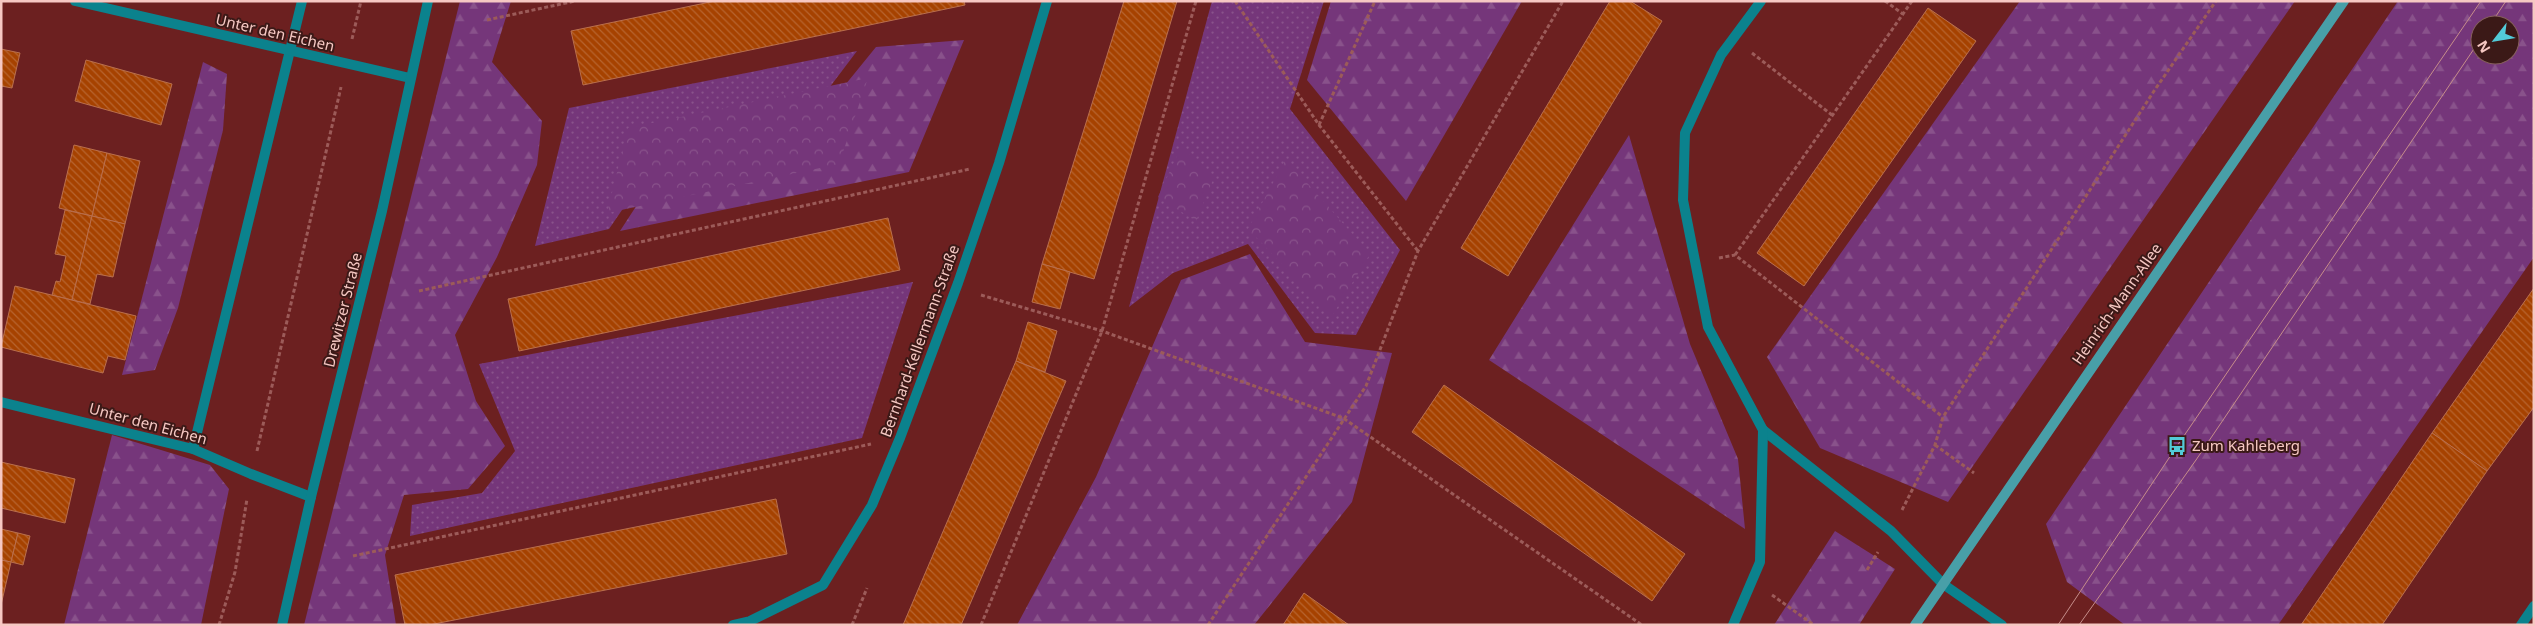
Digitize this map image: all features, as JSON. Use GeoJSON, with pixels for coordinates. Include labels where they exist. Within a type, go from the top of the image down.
{"type":"FeatureCollection","features":[{"type":"Feature","properties":{"kind":"main road","name":"Heinrich-Mann-Allee"},"geometry":{"type":"LineString","coordinates":[[1915,625],[2344,1]]}},
{"type":"Feature","properties":{"kind":"street","name":"Unter den Eichen"},"geometry":{"type":"LineString","coordinates":[[75,1],[289,52],[410,78]]}},
{"type":"Feature","properties":{"kind":"street"},"geometry":{"type":"LineString","coordinates":[[193,449],[302,1]]}},
{"type":"Feature","properties":{"kind":"street","name":"Drewitzer Straße"},"geometry":{"type":"LineString","coordinates":[[282,625],[311,497],[382,211],[428,1]]}},
{"type":"Feature","properties":{"kind":"street","name":"Bernhard-Kellermann-Straße"},"geometry":{"type":"LineString","coordinates":[[733,625],[750,621],[823,585],[872,505],[900,438],[958,283],[999,163],[1048,1]]}},
{"type":"Feature","properties":{"kind":"street"},"geometry":{"type":"LineString","coordinates":[[1761,1],[1722,55],[1685,133],[1683,200],[1708,327],[1763,430],[1891,531],[1943,584],[2002,625]]}},
{"type":"Feature","properties":{"kind":"street","name":"Unter den Eichen"},"geometry":{"type":"LineString","coordinates":[[1,402],[193,449],[311,497]]}},
{"type":"Feature","properties":{"kind":"street"},"geometry":{"type":"LineString","coordinates":[[1733,625],[1760,562],[1763,430]]}},
{"type":"Feature","properties":{"kind":"street"},"geometry":{"type":"LineString","coordinates":[[2521,625],[2534,606]]}},
{"type":"Feature","properties":{"kind":"path"},"geometry":{"type":"LineString","coordinates":[[219,625],[236,572],[251,474],[361,1]]}},
{"type":"Feature","properties":{"kind":"path"},"geometry":{"type":"LineString","coordinates":[[487,20],[575,1]]}},
{"type":"Feature","properties":{"kind":"path"},"geometry":{"type":"LineString","coordinates":[[981,625],[1102,330],[1196,1]]}},
{"type":"Feature","properties":{"kind":"path"},"geometry":{"type":"LineString","coordinates":[[1236,1],[1319,125],[1418,251]]}},
{"type":"Feature","properties":{"kind":"path"},"geometry":{"type":"LineString","coordinates":[[1319,125],[1375,1]]}},
{"type":"Feature","properties":{"kind":"path"},"geometry":{"type":"LineString","coordinates":[[1208,625],[1343,418],[1366,386],[1418,251],[1563,1]]}},
{"type":"Feature","properties":{"kind":"path"},"geometry":{"type":"LineString","coordinates":[[1885,1],[1903,14]]}},
{"type":"Feature","properties":{"kind":"path"},"geometry":{"type":"LineString","coordinates":[[1695,263],[1735,255],[1912,1]]}},
{"type":"Feature","properties":{"kind":"path"},"geometry":{"type":"LineString","coordinates":[[1916,482],[1935,445],[1942,417],[2154,91],[2216,1]]}},
{"type":"Feature","properties":{"kind":"path"},"geometry":{"type":"LineString","coordinates":[[1734,39],[1832,115]]}},
{"type":"Feature","properties":{"kind":"path"},"geometry":{"type":"LineString","coordinates":[[419,291],[999,163]]}},
{"type":"Feature","properties":{"kind":"path"},"geometry":{"type":"LineString","coordinates":[[1735,255],[1942,417]]}},
{"type":"Feature","properties":{"kind":"path"},"geometry":{"type":"LineString","coordinates":[[981,295],[1102,330],[1343,418],[1642,625]]}},
{"type":"Feature","properties":{"kind":"path"},"geometry":{"type":"LineString","coordinates":[[354,556],[900,438]]}},
{"type":"Feature","properties":{"kind":"path"},"geometry":{"type":"LineString","coordinates":[[1935,445],[1974,473]]}},
{"type":"Feature","properties":{"kind":"path"},"geometry":{"type":"LineString","coordinates":[[1752,581],[1814,625]]}},
{"type":"Feature","properties":{"kind":"path"},"geometry":{"type":"LineString","coordinates":[[852,625],[867,588]]}},
{"type":"Feature","properties":{"kind":"green space"},"geometry":{"type":"Polygon","coordinates":[[[460,1],[511,1],[492,62],[542,121],[537,165],[497,257],[455,335],[476,401],[505,446],[468,489],[404,495],[385,555],[396,625],[304,625],[460,1]]]}},
{"type":"Feature","properties":{"kind":"green space"},"geometry":{"type":"Polygon","coordinates":[[[1212,1],[1324,1],[1290,109],[1400,250],[1356,335],[1315,333],[1248,244],[1173,273],[1129,307],[1212,1]]]}},
{"type":"Feature","properties":{"kind":"green space"},"geometry":{"type":"Polygon","coordinates":[[[1331,1],[1522,1],[1406,201],[1307,80],[1331,1]]]}},
{"type":"Feature","properties":{"kind":"green space"},"geometry":{"type":"Polygon","coordinates":[[[2020,1],[2295,1],[1948,502],[1820,448],[1767,357],[2020,1]]]}},
{"type":"Feature","properties":{"kind":"green space"},"geometry":{"type":"Polygon","coordinates":[[[2398,1],[2534,1],[2534,257],[2278,625],[2125,625],[2067,582],[2046,524],[2398,1]]]}},
{"type":"Feature","properties":{"kind":"green space"},"geometry":{"type":"Polygon","coordinates":[[[964,40],[909,172],[620,231],[672,151],[828,106],[876,47],[964,40]]]}},
{"type":"Feature","properties":{"kind":"green space"},"geometry":{"type":"Polygon","coordinates":[[[857,51],[823,96],[670,140],[609,229],[535,246],[569,108],[857,51]]]}},
{"type":"Feature","properties":{"kind":"green space"},"geometry":{"type":"Polygon","coordinates":[[[203,62],[227,74],[223,130],[178,308],[155,370],[122,375],[203,62]]]}},
{"type":"Feature","properties":{"kind":"green space"},"geometry":{"type":"Polygon","coordinates":[[[868,78],[839,164],[607,213],[628,128],[868,78]]]}},
{"type":"Feature","properties":{"kind":"green space"},"geometry":{"type":"Polygon","coordinates":[[[1629,135],[1690,344],[1738,459],[1745,529],[1489,360],[1629,135]]]}},
{"type":"Feature","properties":{"kind":"green space"},"geometry":{"type":"Polygon","coordinates":[[[1181,147],[1214,177],[1196,221],[1158,197],[1181,147]]]}},
{"type":"Feature","properties":{"kind":"green space"},"geometry":{"type":"Polygon","coordinates":[[[1286,159],[1370,254],[1332,316],[1248,229],[1286,159]]]}},
{"type":"Feature","properties":{"kind":"green space"},"geometry":{"type":"Polygon","coordinates":[[[1250,254],[1305,342],[1392,353],[1352,502],[1254,625],[1017,625],[1096,477],[1181,280],[1250,254]]]}},
{"type":"Feature","properties":{"kind":"green space"},"geometry":{"type":"Polygon","coordinates":[[[913,282],[862,438],[410,536],[412,505],[482,493],[515,451],[479,364],[913,282]]]}},
{"type":"Feature","properties":{"kind":"green space"},"geometry":{"type":"Polygon","coordinates":[[[112,435],[210,465],[229,489],[201,625],[64,625],[112,435]]]}},
{"type":"Feature","properties":{"kind":"green space"},"geometry":{"type":"Polygon","coordinates":[[[1835,531],[1895,569],[1859,625],[1774,625],[1835,531]]]}},
{"type":"Feature","properties":{"kind":"building"},"geometry":{"type":"Polygon","coordinates":[[[715,1],[964,1],[965,5],[583,85],[571,31],[715,1]]]}},
{"type":"Feature","properties":{"kind":"building"},"geometry":{"type":"Polygon","coordinates":[[[1124,1],[1177,1],[1094,279],[1042,264],[1124,1]]]}},
{"type":"Feature","properties":{"kind":"building"},"geometry":{"type":"Polygon","coordinates":[[[1610,1],[1630,1],[1662,21],[1508,276],[1461,248],[1610,1]]]}},
{"type":"Feature","properties":{"kind":"building"},"geometry":{"type":"Polygon","coordinates":[[[1928,8],[1976,41],[1804,286],[1757,253],[1928,8]]]}},
{"type":"Feature","properties":{"kind":"building"},"geometry":{"type":"Polygon","coordinates":[[[1,49],[20,53],[12,88],[1,86],[1,49]]]}},
{"type":"Feature","properties":{"kind":"building"},"geometry":{"type":"Polygon","coordinates":[[[86,60],[172,84],[161,125],[75,101],[86,60]]]}},
{"type":"Feature","properties":{"kind":"building"},"geometry":{"type":"Polygon","coordinates":[[[74,145],[107,153],[92,216],[59,208],[74,145]]]}},
{"type":"Feature","properties":{"kind":"building"},"geometry":{"type":"Polygon","coordinates":[[[107,153],[140,161],[125,224],[92,216],[107,153]]]}},
{"type":"Feature","properties":{"kind":"building"},"geometry":{"type":"Polygon","coordinates":[[[65,210],[92,216],[72,300],[52,295],[56,281],[60,282],[66,256],[55,254],[65,210]]]}},
{"type":"Feature","properties":{"kind":"building"},"geometry":{"type":"Polygon","coordinates":[[[92,216],[125,224],[113,277],[97,274],[90,304],[72,300],[92,216]]]}},
{"type":"Feature","properties":{"kind":"building"},"geometry":{"type":"Polygon","coordinates":[[[888,218],[900,270],[519,351],[508,299],[888,218]]]}},
{"type":"Feature","properties":{"kind":"building"},"geometry":{"type":"Polygon","coordinates":[[[1042,264],[1070,272],[1060,309],[1032,302],[1042,264]]]}},
{"type":"Feature","properties":{"kind":"building"},"geometry":{"type":"Polygon","coordinates":[[[15,286],[136,316],[125,360],[108,356],[103,373],[1,347],[15,286]]]}},
{"type":"Feature","properties":{"kind":"building"},"geometry":{"type":"Polygon","coordinates":[[[2534,288],[2534,407],[2487,471],[2432,433],[2534,288]]]}},
{"type":"Feature","properties":{"kind":"building"},"geometry":{"type":"Polygon","coordinates":[[[1028,322],[1057,331],[1045,372],[1016,361],[1028,322]]]}},
{"type":"Feature","properties":{"kind":"building"},"geometry":{"type":"Polygon","coordinates":[[[1016,361],[1066,381],[961,625],[903,625],[1016,361]]]}},
{"type":"Feature","properties":{"kind":"building"},"geometry":{"type":"Polygon","coordinates":[[[1444,385],[1685,554],[1652,601],[1412,432],[1444,385]]]}},
{"type":"Feature","properties":{"kind":"building"},"geometry":{"type":"Polygon","coordinates":[[[2432,433],[2487,471],[2382,625],[2301,625],[2432,433]]]}},
{"type":"Feature","properties":{"kind":"building"},"geometry":{"type":"Polygon","coordinates":[[[1,462],[75,479],[65,523],[1,508],[1,462]]]}},
{"type":"Feature","properties":{"kind":"building"},"geometry":{"type":"Polygon","coordinates":[[[776,499],[787,554],[429,625],[405,625],[395,575],[776,499]]]}},
{"type":"Feature","properties":{"kind":"building"},"geometry":{"type":"Polygon","coordinates":[[[1,529],[18,533],[11,562],[1,560],[1,529]]]}},
{"type":"Feature","properties":{"kind":"building"},"geometry":{"type":"Polygon","coordinates":[[[18,533],[30,536],[23,565],[11,562],[18,533]]]}},
{"type":"Feature","properties":{"kind":"building"},"geometry":{"type":"Polygon","coordinates":[[[1,560],[11,562],[1,605],[1,560]]]}},
{"type":"Feature","properties":{"kind":"building"},"geometry":{"type":"Polygon","coordinates":[[[1304,593],[1349,625],[1283,625],[1304,593]]]}},
{"type":"Feature","properties":{"kind":"tram line"},"geometry":{"type":"LineString","coordinates":[[2058,625],[2177,446],[2481,1]]}},
{"type":"Feature","properties":{"kind":"tram line"},"geometry":{"type":"LineString","coordinates":[[2497,15],[2506,1]]}},
{"type":"Feature","properties":{"kind":"tram line"},"geometry":{"type":"LineString","coordinates":[[2079,625],[2196,460],[2470,55]]}},
{"type":"Feature","properties":{"kind":"place","name":"Zum Kahleberg"},"geometry":{"type":"Point","coordinates":[2177,446]}}]}
